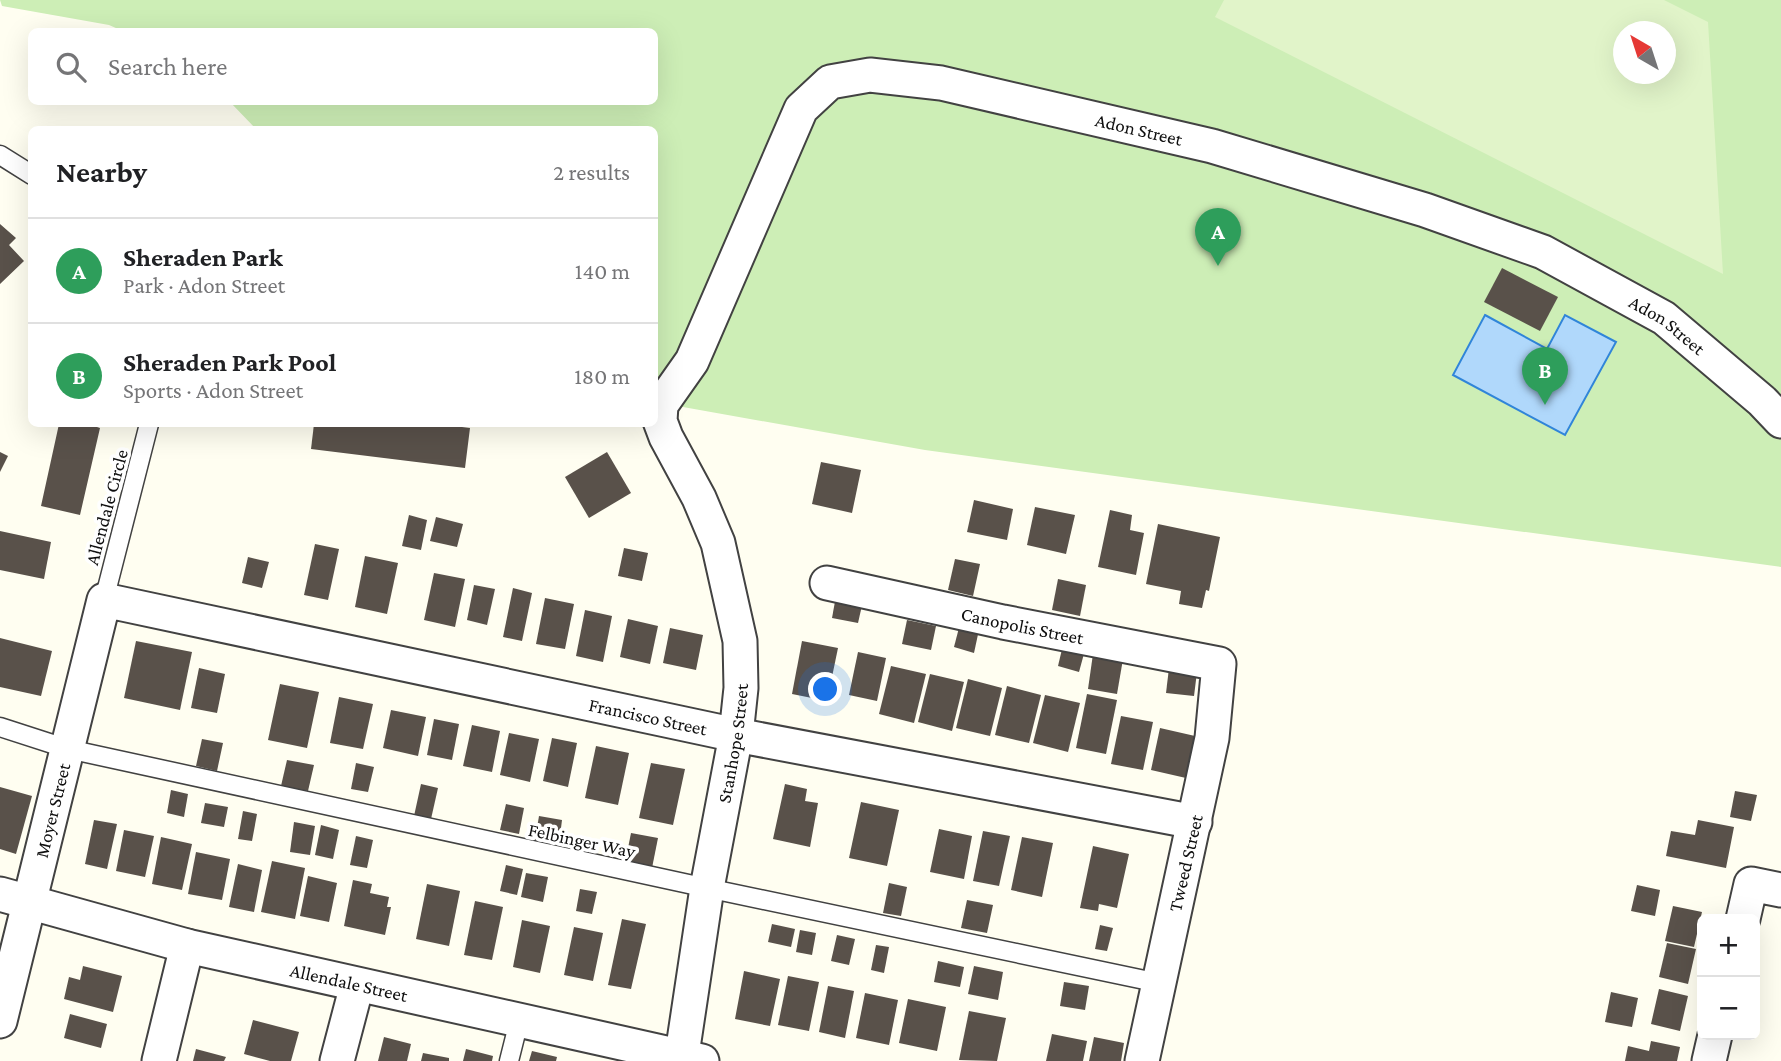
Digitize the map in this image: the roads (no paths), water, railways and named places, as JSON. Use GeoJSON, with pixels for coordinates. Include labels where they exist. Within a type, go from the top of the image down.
{"type":"FeatureCollection","features":[{"type":"Feature","properties":{"kind":"street","name":"Adon Street"},"geometry":{"type":"LineString","coordinates":[[666,438],[660,421],[661,405],[692,361],[801,109],[830,82],[870,75],[940,83],[1212,146],[1425,210],[1543,252],[1664,318],[1762,401],[1781,421]]}},
{"type":"Feature","properties":{"kind":"street","name":"Stanhope Street"},"geometry":{"type":"LineString","coordinates":[[666,438],[699,498],[718,543],[740,641],[741,688],[736,735],[707,888],[689,1060]]}},
{"type":"Feature","properties":{"kind":"street","name":"Canopolis Street"},"geometry":{"type":"LineString","coordinates":[[827,583],[1003,622],[1219,664]]}},
{"type":"Feature","properties":{"kind":"street","name":"Francisco Street"},"geometry":{"type":"LineString","coordinates":[[104,600],[736,735],[1195,822]]}},
{"type":"Feature","properties":{"kind":"street","name":"Moyer Street"},"geometry":{"type":"LineString","coordinates":[[0,1021],[15,899],[68,749],[104,600]]}},
{"type":"Feature","properties":{"kind":"street","name":"Tweed Street"},"geometry":{"type":"LineString","coordinates":[[1142,1061],[1212,738],[1219,664]]}},
{"type":"Feature","properties":{"kind":"street"},"geometry":{"type":"LineString","coordinates":[[1747,914],[1766,887]]}},
{"type":"Feature","properties":{"kind":"street","name":"Allendale Street"},"geometry":{"type":"LineString","coordinates":[[15,899],[187,946],[689,1060]]}},
{"type":"Feature","properties":{"kind":"street"},"geometry":{"type":"LineString","coordinates":[[159,1061],[187,946]]}},
{"type":"Feature","properties":{"kind":"street"},"geometry":{"type":"LineString","coordinates":[[337,1061],[357,985]]}},
{"type":"Feature","properties":{"kind":"street"},"geometry":{"type":"LineString","coordinates":[[1709,1061],[1714,1040]]}},
{"type":"Feature","properties":{"kind":"lane"},"geometry":{"type":"LineString","coordinates":[[0,155],[28,172]]}},
{"type":"Feature","properties":{"kind":"lane","name":"Allendale Circle"},"geometry":{"type":"LineString","coordinates":[[104,600],[148,427]]}},
{"type":"Feature","properties":{"kind":"lane","name":"Felbinger Way"},"geometry":{"type":"LineString","coordinates":[[0,727],[68,749],[1159,983]]}},
{"type":"Feature","properties":{"kind":"lane"},"geometry":{"type":"LineString","coordinates":[[509,1061],[520,1021]]}},
{"type":"Feature","properties":{"kind":"water"},"geometry":{"type":"Polygon","coordinates":[[[1485,315],[1547,349],[1565,315],[1616,342],[1565,435],[1453,375],[1485,315]]]}},
{"type":"Feature","properties":{"kind":"place","name":"Sheraden Park"},"geometry":{"type":"Point","coordinates":[1218,266]}},
{"type":"Feature","properties":{"kind":"place","name":"Sheraden Park Pool"},"geometry":{"type":"Point","coordinates":[1545,405]}}]}
